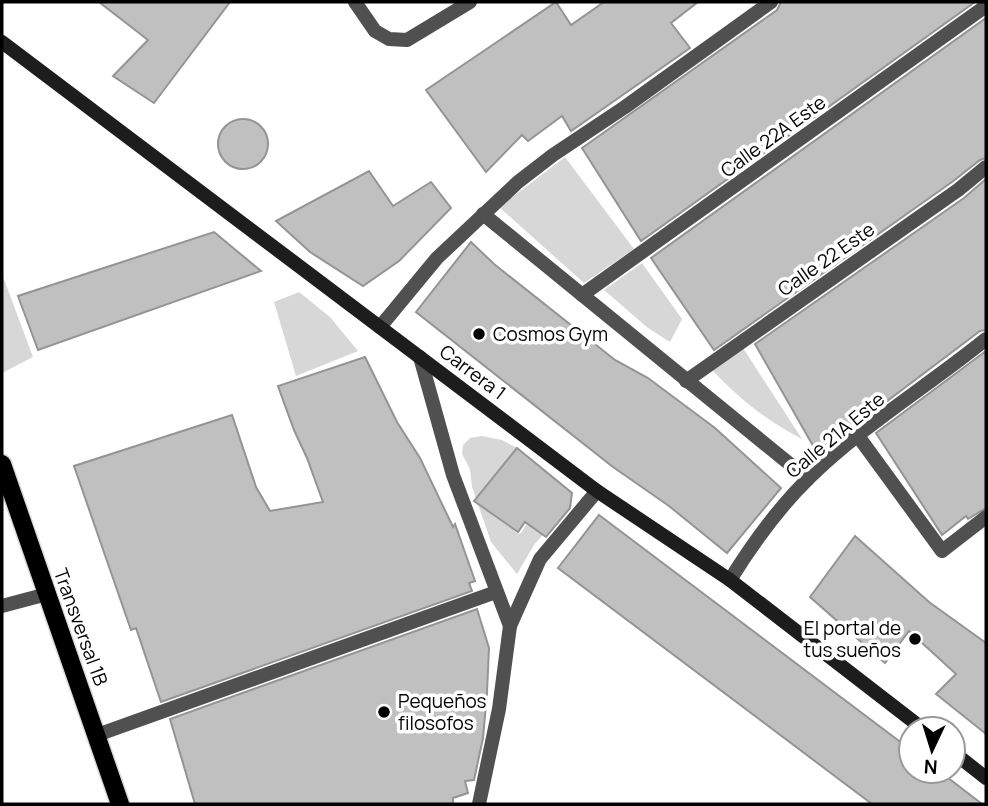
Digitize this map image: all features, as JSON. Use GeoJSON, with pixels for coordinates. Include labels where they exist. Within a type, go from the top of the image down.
{"type":"FeatureCollection","features":[{"type":"Feature","properties":{"kind":"main road","name":"Transversal 1B"},"geometry":{"type":"LineString","coordinates":[[2,464],[120,804]]}},
{"type":"Feature","properties":{"kind":"street"},"geometry":{"type":"LineString","coordinates":[[355,2],[375,31],[389,39],[407,40],[470,2]]}},
{"type":"Feature","properties":{"kind":"street"},"geometry":{"type":"LineString","coordinates":[[380,327],[437,258],[518,182],[771,2]]}},
{"type":"Feature","properties":{"kind":"street","name":"Calle 22A Este"},"geometry":{"type":"LineString","coordinates":[[582,295],[986,6]]}},
{"type":"Feature","properties":{"kind":"street","name":"Carrera 1"},"geometry":{"type":"LineString","coordinates":[[2,42],[597,491],[730,580],[905,715]]}},
{"type":"Feature","properties":{"kind":"street","name":"Calle 22 Este"},"geometry":{"type":"LineString","coordinates":[[686,381],[958,190],[986,167]]}},
{"type":"Feature","properties":{"kind":"street"},"geometry":{"type":"LineString","coordinates":[[483,214],[808,479]]}},
{"type":"Feature","properties":{"kind":"street","name":"Calle 21A Este"},"geometry":{"type":"LineString","coordinates":[[730,580],[766,526],[808,479],[858,436],[986,339]]}},
{"type":"Feature","properties":{"kind":"street"},"geometry":{"type":"LineString","coordinates":[[420,356],[453,475],[510,626]]}},
{"type":"Feature","properties":{"kind":"street"},"geometry":{"type":"LineString","coordinates":[[858,436],[942,551],[986,517]]}},
{"type":"Feature","properties":{"kind":"street"},"geometry":{"type":"LineString","coordinates":[[480,804],[499,709],[510,626],[540,559],[597,491]]}},
{"type":"Feature","properties":{"kind":"street"},"geometry":{"type":"LineString","coordinates":[[97,735],[496,592]]}},
{"type":"Feature","properties":{"kind":"street"},"geometry":{"type":"LineString","coordinates":[[2,606],[47,594]]}},
{"type":"Feature","properties":{"kind":"street"},"geometry":{"type":"LineString","coordinates":[[967,763],[986,778]]}},
{"type":"Feature","properties":{"kind":"shaded area"},"geometry":{"type":"Polygon","coordinates":[[[565,157],[634,249],[584,283],[499,207],[565,157]]]}},
{"type":"Feature","properties":{"kind":"shaded area"},"geometry":{"type":"Polygon","coordinates":[[[642,263],[682,319],[670,342],[648,328],[604,290],[642,263]]]}},
{"type":"Feature","properties":{"kind":"shaded area"},"geometry":{"type":"Polygon","coordinates":[[[2,274],[33,357],[2,373],[2,274]]]}},
{"type":"Feature","properties":{"kind":"shaded area"},"geometry":{"type":"Polygon","coordinates":[[[299,292],[330,317],[358,351],[296,376],[274,302],[299,292]]]}},
{"type":"Feature","properties":{"kind":"shaded area"},"geometry":{"type":"Polygon","coordinates":[[[743,348],[802,439],[754,408],[711,369],[743,348]]]}},
{"type":"Feature","properties":{"kind":"shaded area"},"geometry":{"type":"Polygon","coordinates":[[[482,436],[502,440],[517,448],[482,491],[487,496],[486,509],[518,534],[527,523],[547,530],[534,545],[517,574],[491,542],[472,487],[470,469],[462,454],[463,445],[470,438],[482,436]]]}},
{"type":"Feature","properties":{"kind":"building"},"geometry":{"type":"Polygon","coordinates":[[[99,2],[230,2],[154,103],[113,76],[148,40],[99,2]]]}},
{"type":"Feature","properties":{"kind":"building"},"geometry":{"type":"Polygon","coordinates":[[[556,2],[571,25],[604,2],[698,2],[671,23],[690,48],[571,131],[562,116],[528,141],[522,135],[486,172],[426,90],[556,2]]]}},
{"type":"Feature","properties":{"kind":"building"},"geometry":{"type":"Polygon","coordinates":[[[781,2],[975,2],[641,241],[582,148],[777,10],[781,2]]]}},
{"type":"Feature","properties":{"kind":"building"},"geometry":{"type":"Polygon","coordinates":[[[986,18],[986,158],[714,350],[651,258],[986,18]]]}},
{"type":"Feature","properties":{"kind":"building"},"geometry":{"type":"Polygon","coordinates":[[[243,119],[261,126],[268,144],[261,162],[243,169],[225,162],[218,144],[225,126],[243,119]]]}},
{"type":"Feature","properties":{"kind":"building"},"geometry":{"type":"Polygon","coordinates":[[[369,171],[393,206],[431,182],[451,208],[399,261],[363,286],[310,252],[276,221],[369,171]]]}},
{"type":"Feature","properties":{"kind":"building"},"geometry":{"type":"Polygon","coordinates":[[[986,179],[986,330],[980,331],[816,451],[755,344],[964,198],[986,179]]]}},
{"type":"Feature","properties":{"kind":"building"},"geometry":{"type":"Polygon","coordinates":[[[214,232],[261,271],[38,350],[18,296],[214,232]]]}},
{"type":"Feature","properties":{"kind":"building"},"geometry":{"type":"Polygon","coordinates":[[[471,242],[494,264],[615,360],[648,378],[715,428],[781,488],[727,553],[416,312],[471,242]]]}},
{"type":"Feature","properties":{"kind":"building"},"geometry":{"type":"Polygon","coordinates":[[[986,351],[986,508],[968,519],[966,516],[942,535],[876,433],[986,351]]]}},
{"type":"Feature","properties":{"kind":"building"},"geometry":{"type":"Polygon","coordinates":[[[365,357],[397,422],[420,458],[453,527],[455,524],[475,581],[469,583],[472,591],[161,702],[136,628],[131,630],[74,466],[232,415],[256,487],[270,511],[323,502],[278,386],[365,357]]]}},
{"type":"Feature","properties":{"kind":"building"},"geometry":{"type":"Polygon","coordinates":[[[517,448],[572,493],[570,508],[546,537],[525,522],[518,532],[474,501],[517,448]]]}},
{"type":"Feature","properties":{"kind":"building"},"geometry":{"type":"Polygon","coordinates":[[[599,515],[897,739],[897,785],[957,785],[982,804],[872,804],[558,568],[599,515]]]}},
{"type":"Feature","properties":{"kind":"building"},"geometry":{"type":"Polygon","coordinates":[[[855,536],[929,602],[986,643],[986,734],[967,719],[967,715],[962,715],[936,694],[956,674],[909,631],[885,663],[810,597],[855,536]]]}},
{"type":"Feature","properties":{"kind":"building"},"geometry":{"type":"Polygon","coordinates":[[[477,609],[489,648],[483,738],[474,780],[465,781],[468,793],[453,798],[453,804],[195,804],[170,719],[477,609]]]}},
{"type":"Feature","properties":{"kind":"place","name":"Cosmos Gym"},"geometry":{"type":"Point","coordinates":[479,334]}},
{"type":"Feature","properties":{"kind":"place","name":"El portal de tus sueños"},"geometry":{"type":"Point","coordinates":[915,639]}},
{"type":"Feature","properties":{"kind":"place","name":"Pequeños filosofos"},"geometry":{"type":"Point","coordinates":[384,712]}}]}
